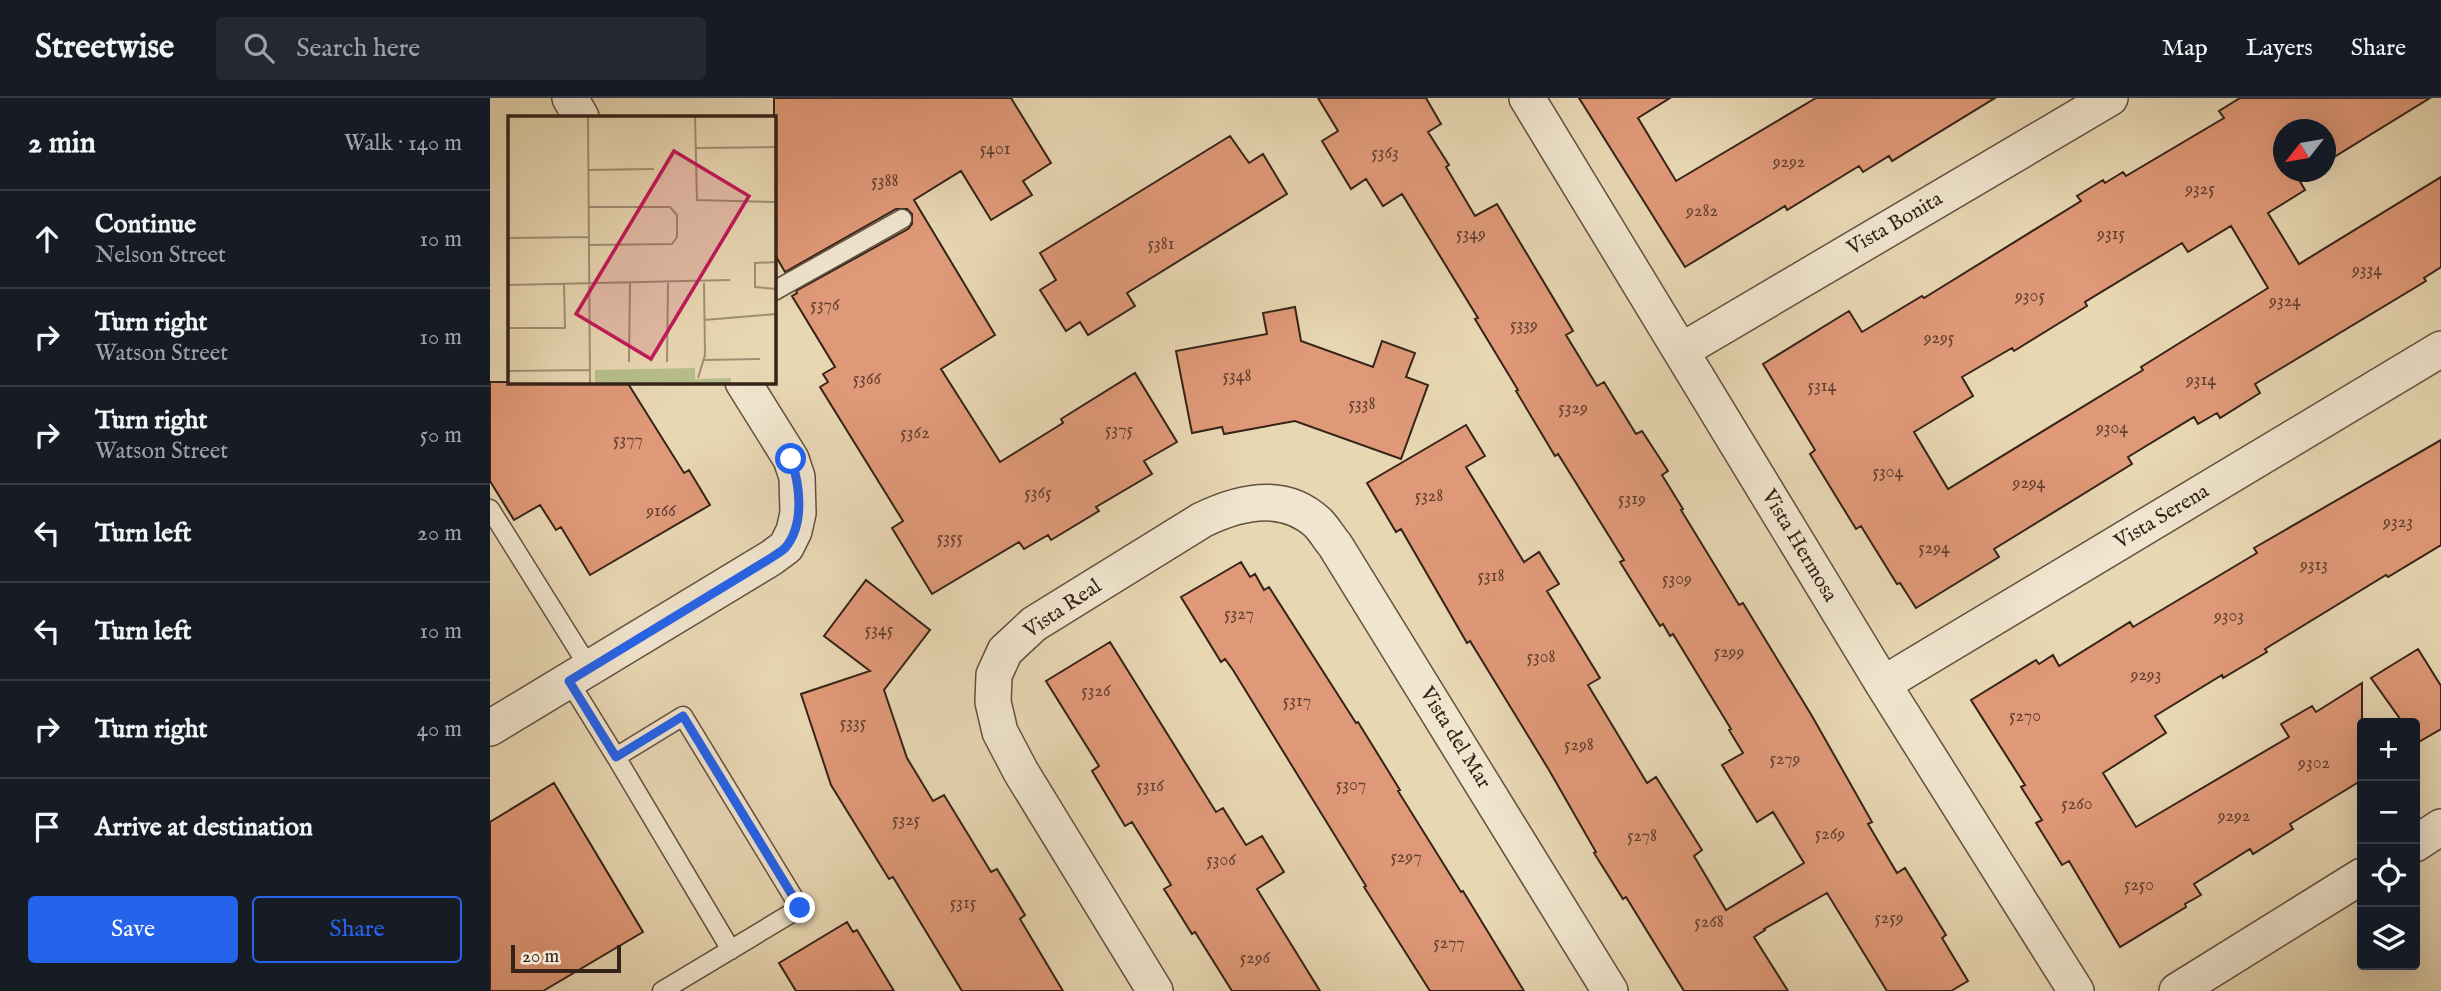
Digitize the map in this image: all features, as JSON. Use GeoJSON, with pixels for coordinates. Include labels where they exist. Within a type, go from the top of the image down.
{"type":"FeatureCollection","features":[{"type":"Feature","properties":{"kind":"street"},"geometry":{"type":"LineString","coordinates":[[569,98],[580,116]]}},
{"type":"Feature","properties":{"kind":"street","name":"Vista Hermosa"},"geometry":{"type":"LineString","coordinates":[[1527,98],[1883,684],[2076,991]]}},
{"type":"Feature","properties":{"kind":"street","name":"Vista Bonita"},"geometry":{"type":"LineString","coordinates":[[1681,351],[2110,98]]}},
{"type":"Feature","properties":{"kind":"street","name":"Vista Serena"},"geometry":{"type":"LineString","coordinates":[[1883,684],[2441,349]]}},
{"type":"Feature","properties":{"kind":"street"},"geometry":{"type":"LineString","coordinates":[[490,728],[786,547],[794,531],[798,513],[797,477],[791,459],[744,383]]}},
{"type":"Feature","properties":{"kind":"street","name":"Vista Real"},"geometry":{"type":"LineString","coordinates":[[1155,991],[1021,772],[1000,732],[993,702],[994,675],[1005,651],[1034,624],[1202,520],[1242,504],[1261,501],[1282,504]]}},
{"type":"Feature","properties":{"kind":"street","name":"Vista del Mar"},"geometry":{"type":"LineString","coordinates":[[1282,504],[1300,510],[1318,523],[1353,571],[1610,991]]}},
{"type":"Feature","properties":{"kind":"street"},"geometry":{"type":"LineString","coordinates":[[2420,841],[2441,827]]}},
{"type":"Feature","properties":{"kind":"street"},"geometry":{"type":"LineString","coordinates":[[2177,991],[2357,879]]}},
{"type":"Feature","properties":{"kind":"lane"},"geometry":{"type":"LineString","coordinates":[[775,290],[902,219]]}},
{"type":"Feature","properties":{"kind":"lane"},"geometry":{"type":"LineString","coordinates":[[490,509],[579,675],[616,757],[731,950]]}},
{"type":"Feature","properties":{"kind":"lane"},"geometry":{"type":"LineString","coordinates":[[616,757],[683,716],[800,908],[662,991]]}},
{"type":"Feature","properties":{"kind":"building"},"geometry":{"type":"Polygon","coordinates":[[[774,98],[1011,98],[1051,163],[1023,181],[1032,195],[991,220],[961,171],[914,200],[995,335],[941,369],[1000,462],[1063,423],[1061,419],[1135,373],[1177,442],[1144,461],[1152,474],[1096,507],[1099,511],[1051,540],[1048,535],[1024,549],[1019,542],[932,594],[892,528],[903,521],[820,387],[828,382],[823,374],[835,367],[792,296],[796,291],[908,229],[912,224],[912,214],[907,209],[896,209],[785,272],[775,255],[774,98]]]}},
{"type":"Feature","properties":{"kind":"building"},"geometry":{"type":"Polygon","coordinates":[[[1318,98],[1426,98],[1441,124],[1428,132],[1449,165],[1446,167],[1475,216],[1497,204],[1573,331],[1566,335],[1597,386],[1604,382],[1636,434],[1642,431],[1668,471],[1662,475],[1683,509],[1681,510],[1739,605],[1743,603],[1812,716],[1872,822],[1868,824],[1897,873],[1905,868],[1946,935],[1942,938],[1968,981],[1951,991],[1887,991],[1827,893],[1754,937],[1788,991],[1684,991],[1626,897],[1623,899],[1594,853],[1596,852],[1549,770],[1470,641],[1467,643],[1401,529],[1396,532],[1367,483],[1466,425],[1485,456],[1466,467],[1524,562],[1539,552],[1559,584],[1547,591],[1600,678],[1588,685],[1647,783],[1656,777],[1702,850],[1694,856],[1726,910],[1804,863],[1773,812],[1757,822],[1722,765],[1743,753],[1729,730],[1731,729],[1673,634],[1670,636],[1663,624],[1660,626],[1620,562],[1624,560],[1558,454],[1555,456],[1475,319],[1478,318],[1402,194],[1383,206],[1366,179],[1351,189],[1322,141],[1338,131],[1318,98]]]}},
{"type":"Feature","properties":{"kind":"building"},"geometry":{"type":"Polygon","coordinates":[[[1579,98],[1670,98],[1638,118],[1676,181],[1816,98],[1995,98],[1892,161],[1889,156],[1863,172],[1859,166],[1787,210],[1785,206],[1685,267],[1579,98]]]}},
{"type":"Feature","properties":{"kind":"building"},"geometry":{"type":"Polygon","coordinates":[[[2240,98],[2430,98],[2336,156],[2336,119],[2273,119],[2273,182],[2300,182],[2305,190],[2268,213],[2299,264],[2441,177],[2441,267],[2424,278],[2426,281],[2255,384],[2260,393],[2220,418],[2217,413],[2198,424],[2194,417],[2128,457],[2132,464],[1994,549],[1999,557],[1916,608],[1900,583],[1897,584],[1861,526],[1856,529],[1810,454],[1815,450],[1763,364],[1849,311],[1862,332],[1922,296],[1924,298],[2081,201],[2077,196],[2103,180],[2105,183],[2123,172],[2126,176],[2224,118],[2219,111],[2240,98]],[[2231,226],[2188,252],[2182,243],[2085,302],[2087,306],[2014,351],[2012,348],[1962,377],[1973,396],[1914,432],[1948,489],[2143,370],[2141,367],[2268,288],[2231,226]]]}},
{"type":"Feature","properties":{"kind":"building"},"geometry":{"type":"Polygon","coordinates":[[[1230,136],[1249,163],[1263,154],[1287,194],[1127,293],[1135,306],[1088,335],[1080,322],[1066,331],[1040,290],[1056,280],[1040,253],[1230,136]]]}},
{"type":"Feature","properties":{"kind":"building"},"geometry":{"type":"Polygon","coordinates":[[[1295,307],[1301,341],[1373,367],[1382,341],[1415,353],[1406,377],[1428,385],[1401,459],[1295,421],[1224,434],[1222,427],[1192,433],[1176,351],[1267,334],[1263,313],[1295,307]]]}},
{"type":"Feature","properties":{"kind":"building"},"geometry":{"type":"Polygon","coordinates":[[[490,382],[628,383],[684,473],[689,470],[710,505],[590,575],[561,527],[556,530],[540,505],[514,520],[490,481],[490,382]]]}},
{"type":"Feature","properties":{"kind":"building"},"geometry":{"type":"Polygon","coordinates":[[[2441,440],[2441,545],[2388,577],[2386,575],[2265,649],[2267,652],[2223,678],[2222,675],[2155,716],[2166,733],[2103,773],[2136,827],[2289,737],[2281,724],[2312,706],[2316,712],[2362,683],[2362,718],[2357,718],[2357,783],[2290,824],[2293,829],[2253,854],[2250,849],[2194,884],[2201,895],[2120,947],[2069,861],[2062,865],[2036,823],[2042,820],[2021,787],[2025,785],[1971,700],[2036,660],[2039,664],[2053,655],[2059,666],[2130,622],[2133,627],[2257,553],[2254,548],[2441,440]]]}},
{"type":"Feature","properties":{"kind":"building"},"geometry":{"type":"Polygon","coordinates":[[[1241,562],[1250,577],[1255,574],[1264,590],[1269,587],[1356,723],[1358,722],[1400,790],[1398,791],[1524,991],[1430,991],[1233,670],[1225,659],[1221,662],[1181,597],[1241,562]]]}},
{"type":"Feature","properties":{"kind":"building"},"geometry":{"type":"Polygon","coordinates":[[[866,580],[930,630],[884,690],[907,758],[933,801],[944,795],[991,872],[997,869],[1025,915],[1020,919],[1063,991],[962,991],[893,877],[889,879],[831,785],[801,694],[870,671],[824,636],[866,580]]]}},
{"type":"Feature","properties":{"kind":"building"},"geometry":{"type":"Polygon","coordinates":[[[1110,642],[1216,812],[1223,808],[1246,845],[1262,836],[1284,872],[1257,889],[1320,991],[1232,991],[1164,889],[1171,885],[1132,822],[1125,826],[1092,771],[1099,766],[1046,681],[1110,642]]]}},
{"type":"Feature","properties":{"kind":"building"},"geometry":{"type":"Polygon","coordinates":[[[2418,649],[2441,686],[2441,729],[2420,741],[2420,718],[2399,718],[2371,678],[2418,649]]]}},
{"type":"Feature","properties":{"kind":"building"},"geometry":{"type":"Polygon","coordinates":[[[554,783],[643,932],[543,991],[490,991],[490,822],[554,783]]]}},
{"type":"Feature","properties":{"kind":"building"},"geometry":{"type":"Polygon","coordinates":[[[847,922],[853,932],[857,930],[894,991],[796,991],[779,963],[847,922]]]}},
{"type":"Feature","properties":{"kind":"route"},"geometry":{"type":"LineString","coordinates":[[791,459],[797,477],[798,513],[794,531],[786,547],[569,681],[616,757],[683,716],[800,908]]}}]}
